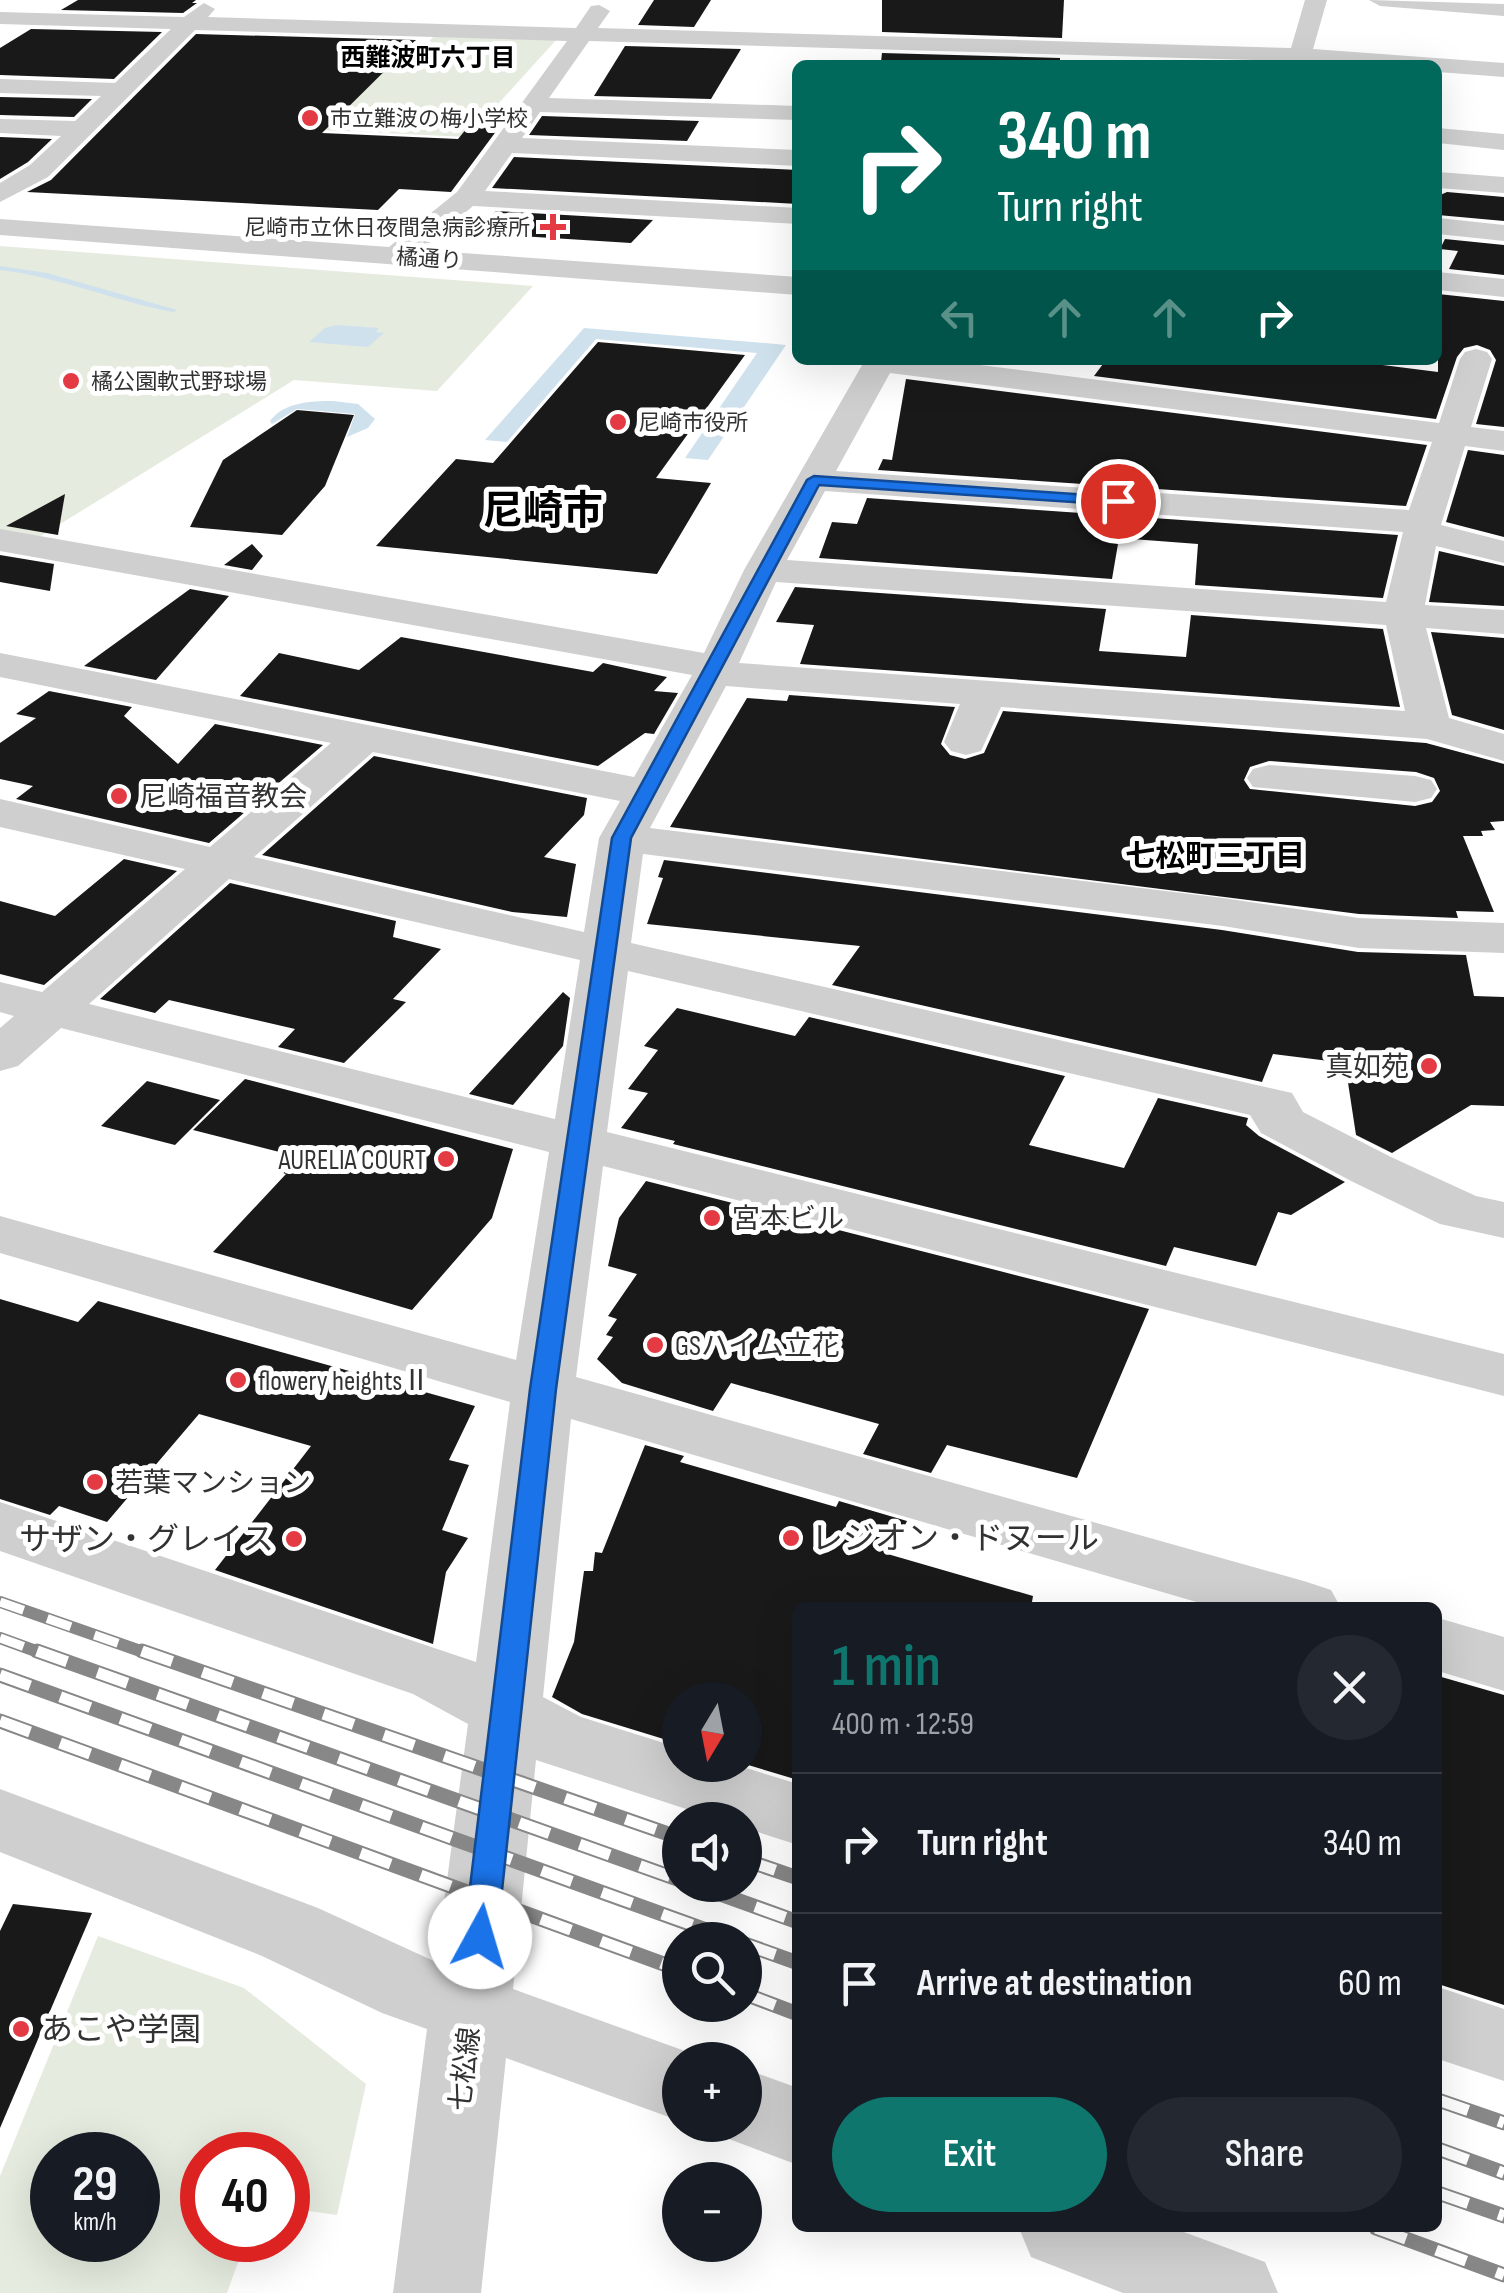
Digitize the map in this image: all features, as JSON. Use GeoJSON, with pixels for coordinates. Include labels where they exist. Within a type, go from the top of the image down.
{"type":"FeatureCollection","features":[{"type":"Feature","properties":{"kind":"street"},"geometry":{"type":"LineString","coordinates":[[0,194],[39,171],[213,0]]}},
{"type":"Feature","properties":{"kind":"street"},"geometry":{"type":"LineString","coordinates":[[0,18],[385,26],[1298,60],[1316,0]]}},
{"type":"Feature","properties":{"kind":"street"},"geometry":{"type":"LineString","coordinates":[[1380,0],[1504,10]]}},
{"type":"Feature","properties":{"kind":"street"},"geometry":{"type":"LineString","coordinates":[[568,3],[611,3]]}},
{"type":"Feature","properties":{"kind":"street"},"geometry":{"type":"LineString","coordinates":[[396,256],[468,198],[581,35],[611,3]]}},
{"type":"Feature","properties":{"kind":"street"},"geometry":{"type":"LineString","coordinates":[[1433,33],[1450,6]]}},
{"type":"Feature","properties":{"kind":"street"},"geometry":{"type":"LineString","coordinates":[[1079,49],[1083,18]]}},
{"type":"Feature","properties":{"kind":"street"},"geometry":{"type":"LineString","coordinates":[[360,54],[385,26]]}},
{"type":"Feature","properties":{"kind":"street"},"geometry":{"type":"LineString","coordinates":[[1479,68],[1495,38]]}},
{"type":"Feature","properties":{"kind":"street"},"geometry":{"type":"LineString","coordinates":[[117,54],[156,55]]}},
{"type":"Feature","properties":{"kind":"street"},"geometry":{"type":"LineString","coordinates":[[1442,66],[1504,70]]}},
{"type":"Feature","properties":{"kind":"street"},"geometry":{"type":"LineString","coordinates":[[558,68],[594,69]]}},
{"type":"Feature","properties":{"kind":"street"},"geometry":{"type":"LineString","coordinates":[[0,86],[121,90]]}},
{"type":"Feature","properties":{"kind":"street"},"geometry":{"type":"LineString","coordinates":[[534,105],[792,113]]}},
{"type":"Feature","properties":{"kind":"street"},"geometry":{"type":"LineString","coordinates":[[0,126],[82,129]]}},
{"type":"Feature","properties":{"kind":"street"},"geometry":{"type":"LineString","coordinates":[[1442,136],[1504,142]]}},
{"type":"Feature","properties":{"kind":"street"},"geometry":{"type":"LineString","coordinates":[[506,145],[792,158]]}},
{"type":"Feature","properties":{"kind":"street"},"geometry":{"type":"LineString","coordinates":[[0,170],[39,171]]}},
{"type":"Feature","properties":{"kind":"street"},"geometry":{"type":"LineString","coordinates":[[486,172],[519,174]]}},
{"type":"Feature","properties":{"kind":"street"},"geometry":{"type":"LineString","coordinates":[[1457,176],[1504,185]]}},
{"type":"Feature","properties":{"kind":"street"},"geometry":{"type":"LineString","coordinates":[[468,198],[792,216]]}},
{"type":"Feature","properties":{"kind":"street"},"geometry":{"type":"LineString","coordinates":[[1442,226],[1504,232]]}},
{"type":"Feature","properties":{"kind":"street","name":"橘通り"},"geometry":{"type":"LineString","coordinates":[[0,227],[792,286]]}},
{"type":"Feature","properties":{"kind":"street"},"geometry":{"type":"LineString","coordinates":[[1442,281],[1504,288]]}},
{"type":"Feature","properties":{"kind":"street"},"geometry":{"type":"LineString","coordinates":[[1430,726],[1403,615],[1422,526],[1449,434],[1490,361],[1442,355]]}},
{"type":"Feature","properties":{"kind":"street","name":"七松線"},"geometry":{"type":"LineString","coordinates":[[437,2293],[543,1389],[578,1141],[580,1000],[605,951],[622,838],[714,670],[763,570],[879,365]]}},
{"type":"Feature","properties":{"kind":"street"},"geometry":{"type":"LineString","coordinates":[[912,365],[1504,442]]}},
{"type":"Feature","properties":{"kind":"street"},"geometry":{"type":"LineString","coordinates":[[814,480],[1422,526],[1504,552]]}},
{"type":"Feature","properties":{"kind":"street"},"geometry":{"type":"LineString","coordinates":[[0,540],[714,670],[984,695],[1430,726],[1504,748]]}},
{"type":"Feature","properties":{"kind":"street"},"geometry":{"type":"LineString","coordinates":[[763,570],[1504,622]]}},
{"type":"Feature","properties":{"kind":"street"},"geometry":{"type":"LineString","coordinates":[[0,664],[646,794]]}},
{"type":"Feature","properties":{"kind":"street"},"geometry":{"type":"LineString","coordinates":[[966,742],[984,695]]}},
{"type":"Feature","properties":{"kind":"street"},"geometry":{"type":"LineString","coordinates":[[1270,714],[1269,793],[1415,789]]}},
{"type":"Feature","properties":{"kind":"street"},"geometry":{"type":"LineString","coordinates":[[0,1055],[26,1003],[218,863],[363,738]]}},
{"type":"Feature","properties":{"kind":"street"},"geometry":{"type":"LineString","coordinates":[[0,813],[1273,1104],[1280,1120],[1371,1169],[1460,1211],[1504,1220]]}},
{"type":"Feature","properties":{"kind":"street"},"geometry":{"type":"LineString","coordinates":[[622,838],[1222,912],[1359,934],[1504,938]]}},
{"type":"Feature","properties":{"kind":"street"},"geometry":{"type":"LineString","coordinates":[[26,1003],[1504,1375]]}},
{"type":"Feature","properties":{"kind":"street"},"geometry":{"type":"LineString","coordinates":[[0,1234],[1286,1602]]}},
{"type":"Feature","properties":{"kind":"street"},"geometry":{"type":"LineString","coordinates":[[0,1526],[438,1675],[557,1738],[792,1814]]}},
{"type":"Feature","properties":{"kind":"street"},"geometry":{"type":"LineString","coordinates":[[1442,1646],[1504,1664]]}},
{"type":"Feature","properties":{"kind":"street"},"geometry":{"type":"LineString","coordinates":[[0,1820],[290,1932],[410,1988],[662,2078]]}},
{"type":"Feature","properties":{"kind":"street"},"geometry":{"type":"LineString","coordinates":[[1442,2024],[1504,2044]]}},
{"type":"Feature","properties":{"kind":"street"},"geometry":{"type":"LineString","coordinates":[[762,2113],[792,2124]]}},
{"type":"Feature","properties":{"kind":"street"},"geometry":{"type":"LineString","coordinates":[[1073,2232],[1234,2293]]}},
{"type":"Feature","properties":{"kind":"shaded area"},"geometry":{"type":"Polygon","coordinates":[[[436,34],[557,39],[468,137],[157,122],[257,65],[405,67],[436,34]]]}},
{"type":"Feature","properties":{"kind":"shaded area"},"geometry":{"type":"Polygon","coordinates":[[[0,246],[533,286],[437,391],[294,380],[39,537],[0,531],[0,246]]]}},
{"type":"Feature","properties":{"kind":"shaded area"},"geometry":{"type":"Polygon","coordinates":[[[98,1936],[244,1988],[366,2084],[337,2215],[310,2211],[310,2132],[180,2132],[180,2262],[238,2262],[227,2293],[0,2293],[0,2176],[98,1936]]]}},
{"type":"Feature","properties":{"kind":"water"},"geometry":{"type":"Polygon","coordinates":[[[325,328],[379,328],[376,332],[384,333],[368,347],[309,342],[325,328]]]}},
{"type":"Feature","properties":{"kind":"water"},"geometry":{"type":"Polygon","coordinates":[[[584,328],[786,345],[708,460],[685,458],[757,353],[596,339],[507,442],[485,440],[584,328]]]}},
{"type":"Feature","properties":{"kind":"water"},"geometry":{"type":"Polygon","coordinates":[[[333,401],[358,404],[375,419],[368,428],[347,437],[355,414],[297,409],[272,424],[270,421],[290,406],[333,401]]]}},
{"type":"Feature","properties":{"kind":"building"},"geometry":{"type":"Polygon","coordinates":[[[78,0],[197,3],[183,13],[61,10],[78,0]]]}},
{"type":"Feature","properties":{"kind":"building"},"geometry":{"type":"Polygon","coordinates":[[[654,0],[711,0],[694,27],[638,25],[654,0]]]}},
{"type":"Feature","properties":{"kind":"building"},"geometry":{"type":"Polygon","coordinates":[[[882,0],[1064,0],[1062,38],[882,32],[882,0]]]}},
{"type":"Feature","properties":{"kind":"building"},"geometry":{"type":"Polygon","coordinates":[[[31,29],[162,32],[114,79],[0,75],[0,48],[31,29]]]}},
{"type":"Feature","properties":{"kind":"building","name":"市立難波の梅小学校"},"geometry":{"type":"Polygon","coordinates":[[[196,34],[416,40],[322,133],[458,139],[476,117],[506,118],[451,192],[399,189],[378,210],[27,192],[51,180],[196,34]]]}},
{"type":"Feature","properties":{"kind":"building"},"geometry":{"type":"Polygon","coordinates":[[[625,46],[741,49],[711,99],[594,96],[625,46]]]}},
{"type":"Feature","properties":{"kind":"building"},"geometry":{"type":"Polygon","coordinates":[[[882,53],[1060,58],[1060,60],[881,60],[882,53]]]}},
{"type":"Feature","properties":{"kind":"building"},"geometry":{"type":"Polygon","coordinates":[[[0,97],[92,99],[74,117],[0,115],[0,97]]]}},
{"type":"Feature","properties":{"kind":"building"},"geometry":{"type":"Polygon","coordinates":[[[542,116],[699,121],[687,141],[529,135],[542,116]]]}},
{"type":"Feature","properties":{"kind":"building"},"geometry":{"type":"Polygon","coordinates":[[[0,137],[52,139],[28,162],[0,179],[0,137]]]}},
{"type":"Feature","properties":{"kind":"building"},"geometry":{"type":"Polygon","coordinates":[[[514,157],[792,170],[792,204],[492,188],[514,157]]]}},
{"type":"Feature","properties":{"kind":"building"},"geometry":{"type":"Polygon","coordinates":[[[1442,194],[1504,197],[1504,221],[1442,215],[1442,194]]]}},
{"type":"Feature","properties":{"kind":"building"},"geometry":{"type":"Polygon","coordinates":[[[496,211],[653,220],[631,243],[473,233],[496,211]]]}},
{"type":"Feature","properties":{"kind":"building"},"geometry":{"type":"Polygon","coordinates":[[[1445,239],[1504,245],[1504,275],[1449,269],[1458,251],[1442,249],[1445,239]]]}},
{"type":"Feature","properties":{"kind":"building"},"geometry":{"type":"Polygon","coordinates":[[[1442,294],[1504,301],[1504,427],[1476,424],[1496,360],[1490,350],[1477,345],[1464,348],[1457,357],[1436,419],[1094,376],[1102,365],[1383,365],[1438,372],[1438,365],[1442,365],[1442,294]]]}},
{"type":"Feature","properties":{"kind":"building"},"geometry":{"type":"Polygon","coordinates":[[[598,342],[745,355],[656,478],[711,483],[657,574],[376,546],[456,459],[493,463],[598,342]]]}},
{"type":"Feature","properties":{"kind":"building"},"geometry":{"type":"Polygon","coordinates":[[[906,379],[1427,445],[1406,506],[878,470],[883,459],[892,460],[906,379]]]}},
{"type":"Feature","properties":{"kind":"building"},"geometry":{"type":"Polygon","coordinates":[[[297,410],[354,415],[325,486],[282,535],[190,527],[223,460],[297,410]]]}},
{"type":"Feature","properties":{"kind":"building"},"geometry":{"type":"Polygon","coordinates":[[[1468,450],[1504,455],[1504,537],[1446,522],[1468,450]]]}},
{"type":"Feature","properties":{"kind":"building"},"geometry":{"type":"Polygon","coordinates":[[[65,494],[58,535],[6,526],[65,494]]]}},
{"type":"Feature","properties":{"kind":"building"},"geometry":{"type":"Polygon","coordinates":[[[867,498],[1398,535],[1383,598],[1195,585],[1198,544],[1119,538],[1112,579],[819,558],[832,522],[857,524],[867,498]]]}},
{"type":"Feature","properties":{"kind":"building"},"geometry":{"type":"Polygon","coordinates":[[[252,544],[263,556],[252,570],[224,565],[252,544]]]}},
{"type":"Feature","properties":{"kind":"building"},"geometry":{"type":"Polygon","coordinates":[[[1439,551],[1504,566],[1504,606],[1429,602],[1439,551]]]}},
{"type":"Feature","properties":{"kind":"building"},"geometry":{"type":"Polygon","coordinates":[[[0,555],[54,564],[50,591],[0,582],[0,555]]]}},
{"type":"Feature","properties":{"kind":"building"},"geometry":{"type":"Polygon","coordinates":[[[795,587],[1106,609],[1099,651],[1186,657],[1191,615],[1383,629],[1400,707],[800,664],[814,625],[776,622],[795,587]]]}},
{"type":"Feature","properties":{"kind":"building"},"geometry":{"type":"Polygon","coordinates":[[[190,589],[229,596],[156,680],[84,666],[190,589]]]}},
{"type":"Feature","properties":{"kind":"building"},"geometry":{"type":"Polygon","coordinates":[[[1431,632],[1504,638],[1504,730],[1452,715],[1431,632]]]}},
{"type":"Feature","properties":{"kind":"building"},"geometry":{"type":"Polygon","coordinates":[[[401,637],[593,672],[603,663],[667,677],[654,691],[678,693],[654,734],[645,733],[598,766],[240,696],[279,653],[359,670],[401,637]]]}},
{"type":"Feature","properties":{"kind":"building"},"geometry":{"type":"Polygon","coordinates":[[[49,691],[132,707],[124,716],[178,764],[215,724],[323,745],[209,843],[16,799],[33,786],[0,779],[0,743],[36,718],[16,714],[49,691]]]}},
{"type":"Feature","properties":{"kind":"building"},"geometry":{"type":"Polygon","coordinates":[[[789,695],[955,707],[941,744],[950,755],[965,759],[984,753],[1003,711],[1426,743],[1504,764],[1504,821],[1490,822],[1495,830],[1481,831],[1483,836],[1463,836],[1494,912],[1456,911],[1458,918],[1359,914],[670,827],[747,698],[787,701],[789,695]],[[1269,761],[1250,767],[1244,780],[1250,789],[1415,806],[1432,802],[1440,791],[1434,778],[1416,772],[1269,761]]]}},
{"type":"Feature","properties":{"kind":"building"},"geometry":{"type":"Polygon","coordinates":[[[374,756],[587,798],[584,815],[544,857],[576,864],[567,917],[512,912],[262,855],[374,756]]]}},
{"type":"Feature","properties":{"kind":"building"},"geometry":{"type":"Polygon","coordinates":[[[124,859],[177,871],[44,985],[0,974],[0,901],[55,916],[124,859]]]}},
{"type":"Feature","properties":{"kind":"building"},"geometry":{"type":"Polygon","coordinates":[[[664,860],[1222,930],[1358,952],[1466,955],[1474,996],[1504,997],[1504,1106],[1471,1105],[1392,1153],[1356,1135],[1345,1063],[1273,1054],[1262,1082],[832,985],[860,946],[647,924],[663,878],[658,877],[664,860]]]}},
{"type":"Feature","properties":{"kind":"building"},"geometry":{"type":"Polygon","coordinates":[[[230,883],[396,921],[393,937],[441,949],[393,999],[406,1002],[344,1063],[278,1047],[295,1029],[169,1000],[155,1013],[100,999],[230,883]]]}},
{"type":"Feature","properties":{"kind":"building"},"geometry":{"type":"Polygon","coordinates":[[[563,992],[570,998],[563,1046],[513,1105],[469,1094],[563,992]]]}},
{"type":"Feature","properties":{"kind":"building"},"geometry":{"type":"Polygon","coordinates":[[[677,1008],[795,1036],[809,1017],[1065,1076],[1029,1145],[1124,1168],[1158,1098],[1248,1118],[1246,1125],[1259,1136],[1345,1182],[1291,1215],[1278,1212],[1256,1266],[1174,1247],[1166,1266],[673,1144],[675,1141],[621,1128],[648,1093],[628,1089],[658,1050],[644,1046],[677,1008]]]}},
{"type":"Feature","properties":{"kind":"building"},"geometry":{"type":"Polygon","coordinates":[[[245,1079],[513,1149],[492,1218],[412,1310],[213,1252],[286,1174],[280,1172],[295,1156],[193,1130],[245,1079]]]}},
{"type":"Feature","properties":{"kind":"building"},"geometry":{"type":"Polygon","coordinates":[[[147,1081],[220,1100],[175,1145],[101,1126],[147,1081]]]}},
{"type":"Feature","properties":{"kind":"building"},"geometry":{"type":"Polygon","coordinates":[[[646,1181],[1149,1309],[1077,1478],[947,1445],[931,1473],[863,1454],[879,1424],[731,1383],[713,1411],[622,1383],[597,1359],[613,1337],[606,1335],[617,1319],[608,1316],[637,1274],[608,1266],[619,1218],[646,1181]]]}},
{"type":"Feature","properties":{"kind":"building"},"geometry":{"type":"Polygon","coordinates":[[[0,1299],[78,1322],[98,1301],[475,1406],[449,1460],[469,1465],[442,1530],[468,1538],[446,1572],[433,1644],[215,1570],[311,1446],[199,1414],[107,1522],[59,1506],[50,1515],[0,1499],[0,1299]]]}},
{"type":"Feature","properties":{"kind":"building"},"geometry":{"type":"Polygon","coordinates":[[[645,1445],[684,1456],[680,1462],[836,1507],[839,1501],[907,1521],[891,1555],[1033,1596],[1032,1602],[792,1602],[792,1778],[762,1769],[762,1682],[662,1682],[662,1738],[582,1714],[552,1697],[574,1642],[584,1571],[593,1571],[595,1552],[602,1553],[645,1445]]]}},
{"type":"Feature","properties":{"kind":"building"},"geometry":{"type":"Polygon","coordinates":[[[1442,1677],[1504,1695],[1504,2005],[1442,1985],[1442,1677]]]}},
{"type":"Feature","properties":{"kind":"building","name":"あこや学園"},"geometry":{"type":"Polygon","coordinates":[[[13,1904],[92,1913],[0,2128],[0,1931],[13,1904]]]}},
{"type":"Feature","properties":{"kind":"waterway"},"geometry":{"type":"LineString","coordinates":[[0,268],[44,275],[173,310]]}},
{"type":"Feature","properties":{"kind":"railway"},"geometry":{"type":"LineString","coordinates":[[0,1602],[149,1654]]}},
{"type":"Feature","properties":{"kind":"railway"},"geometry":{"type":"LineString","coordinates":[[0,1638],[44,1654]]}},
{"type":"Feature","properties":{"kind":"railway"},"geometry":{"type":"LineString","coordinates":[[37,1651],[662,1874]]}},
{"type":"Feature","properties":{"kind":"railway"},"geometry":{"type":"LineString","coordinates":[[142,1651],[662,1832]]}},
{"type":"Feature","properties":{"kind":"railway"},"geometry":{"type":"LineString","coordinates":[[0,1675],[684,1922]]}},
{"type":"Feature","properties":{"kind":"railway"},"geometry":{"type":"LineString","coordinates":[[0,1721],[662,1963]]}},
{"type":"Feature","properties":{"kind":"railway"},"geometry":{"type":"LineString","coordinates":[[762,1866],[792,1876]]}},
{"type":"Feature","properties":{"kind":"railway"},"geometry":{"type":"LineString","coordinates":[[742,1902],[792,1920]]}},
{"type":"Feature","properties":{"kind":"railway"},"geometry":{"type":"LineString","coordinates":[[762,1950],[792,1961]]}},
{"type":"Feature","properties":{"kind":"railway"},"geometry":{"type":"LineString","coordinates":[[762,2000],[792,2012]]}},
{"type":"Feature","properties":{"kind":"railway"},"geometry":{"type":"LineString","coordinates":[[1442,2101],[1504,2123]]}},
{"type":"Feature","properties":{"kind":"railway"},"geometry":{"type":"LineString","coordinates":[[1442,2150],[1504,2173]]}},
{"type":"Feature","properties":{"kind":"railway"},"geometry":{"type":"LineString","coordinates":[[1442,2194],[1504,2216]]}},
{"type":"Feature","properties":{"kind":"railway"},"geometry":{"type":"LineString","coordinates":[[1387,2232],[1504,2275]]}},
{"type":"Feature","properties":{"kind":"place","name":"市立難波の梅小学校"},"geometry":{"type":"Point","coordinates":[310,118]}},
{"type":"Feature","properties":{"kind":"place","name":"尼崎市立休日夜間急病診療所"},"geometry":{"type":"Point","coordinates":[553,227]}},
{"type":"Feature","properties":{"kind":"place","name":"橘公園軟式野球場"},"geometry":{"type":"Point","coordinates":[71,381]}},
{"type":"Feature","properties":{"kind":"place","name":"尼崎市役所"},"geometry":{"type":"Point","coordinates":[618,422]}},
{"type":"Feature","properties":{"kind":"place","name":"尼崎福音教会"},"geometry":{"type":"Point","coordinates":[119,796]}},
{"type":"Feature","properties":{"kind":"place","name":"真如苑"},"geometry":{"type":"Point","coordinates":[1429,1066]}},
{"type":"Feature","properties":{"kind":"place","name":"AURELIA COURT"},"geometry":{"type":"Point","coordinates":[446,1159]}},
{"type":"Feature","properties":{"kind":"place","name":"宮本ビル"},"geometry":{"type":"Point","coordinates":[712,1218]}},
{"type":"Feature","properties":{"kind":"place","name":"GSハイム立花"},"geometry":{"type":"Point","coordinates":[655,1345]}},
{"type":"Feature","properties":{"kind":"place","name":"flowery heightsⅡ"},"geometry":{"type":"Point","coordinates":[238,1380]}},
{"type":"Feature","properties":{"kind":"place","name":"若葉マンション"},"geometry":{"type":"Point","coordinates":[95,1482]}},
{"type":"Feature","properties":{"kind":"place","name":"レジオン・ドヌール"},"geometry":{"type":"Point","coordinates":[791,1538]}},
{"type":"Feature","properties":{"kind":"place","name":"サザン・グレイス"},"geometry":{"type":"Point","coordinates":[294,1539]}},
{"type":"Feature","properties":{"kind":"place","name":"あこや学園"},"geometry":{"type":"Point","coordinates":[21,2029]}},
{"type":"Feature","properties":{"kind":"district","name":"西難波町六丁目"},"geometry":{"type":"Point","coordinates":[428,57]}},
{"type":"Feature","properties":{"kind":"district","name":"尼崎市"},"geometry":{"type":"Point","coordinates":[543,510]}},
{"type":"Feature","properties":{"kind":"district","name":"七松町三丁目"},"geometry":{"type":"Point","coordinates":[1215,856]}},
{"type":"Feature","properties":{"kind":"route"},"geometry":{"type":"LineString","coordinates":[[480,1937],[543,1389],[622,838],[814,480],[1118,501]]}}]}
